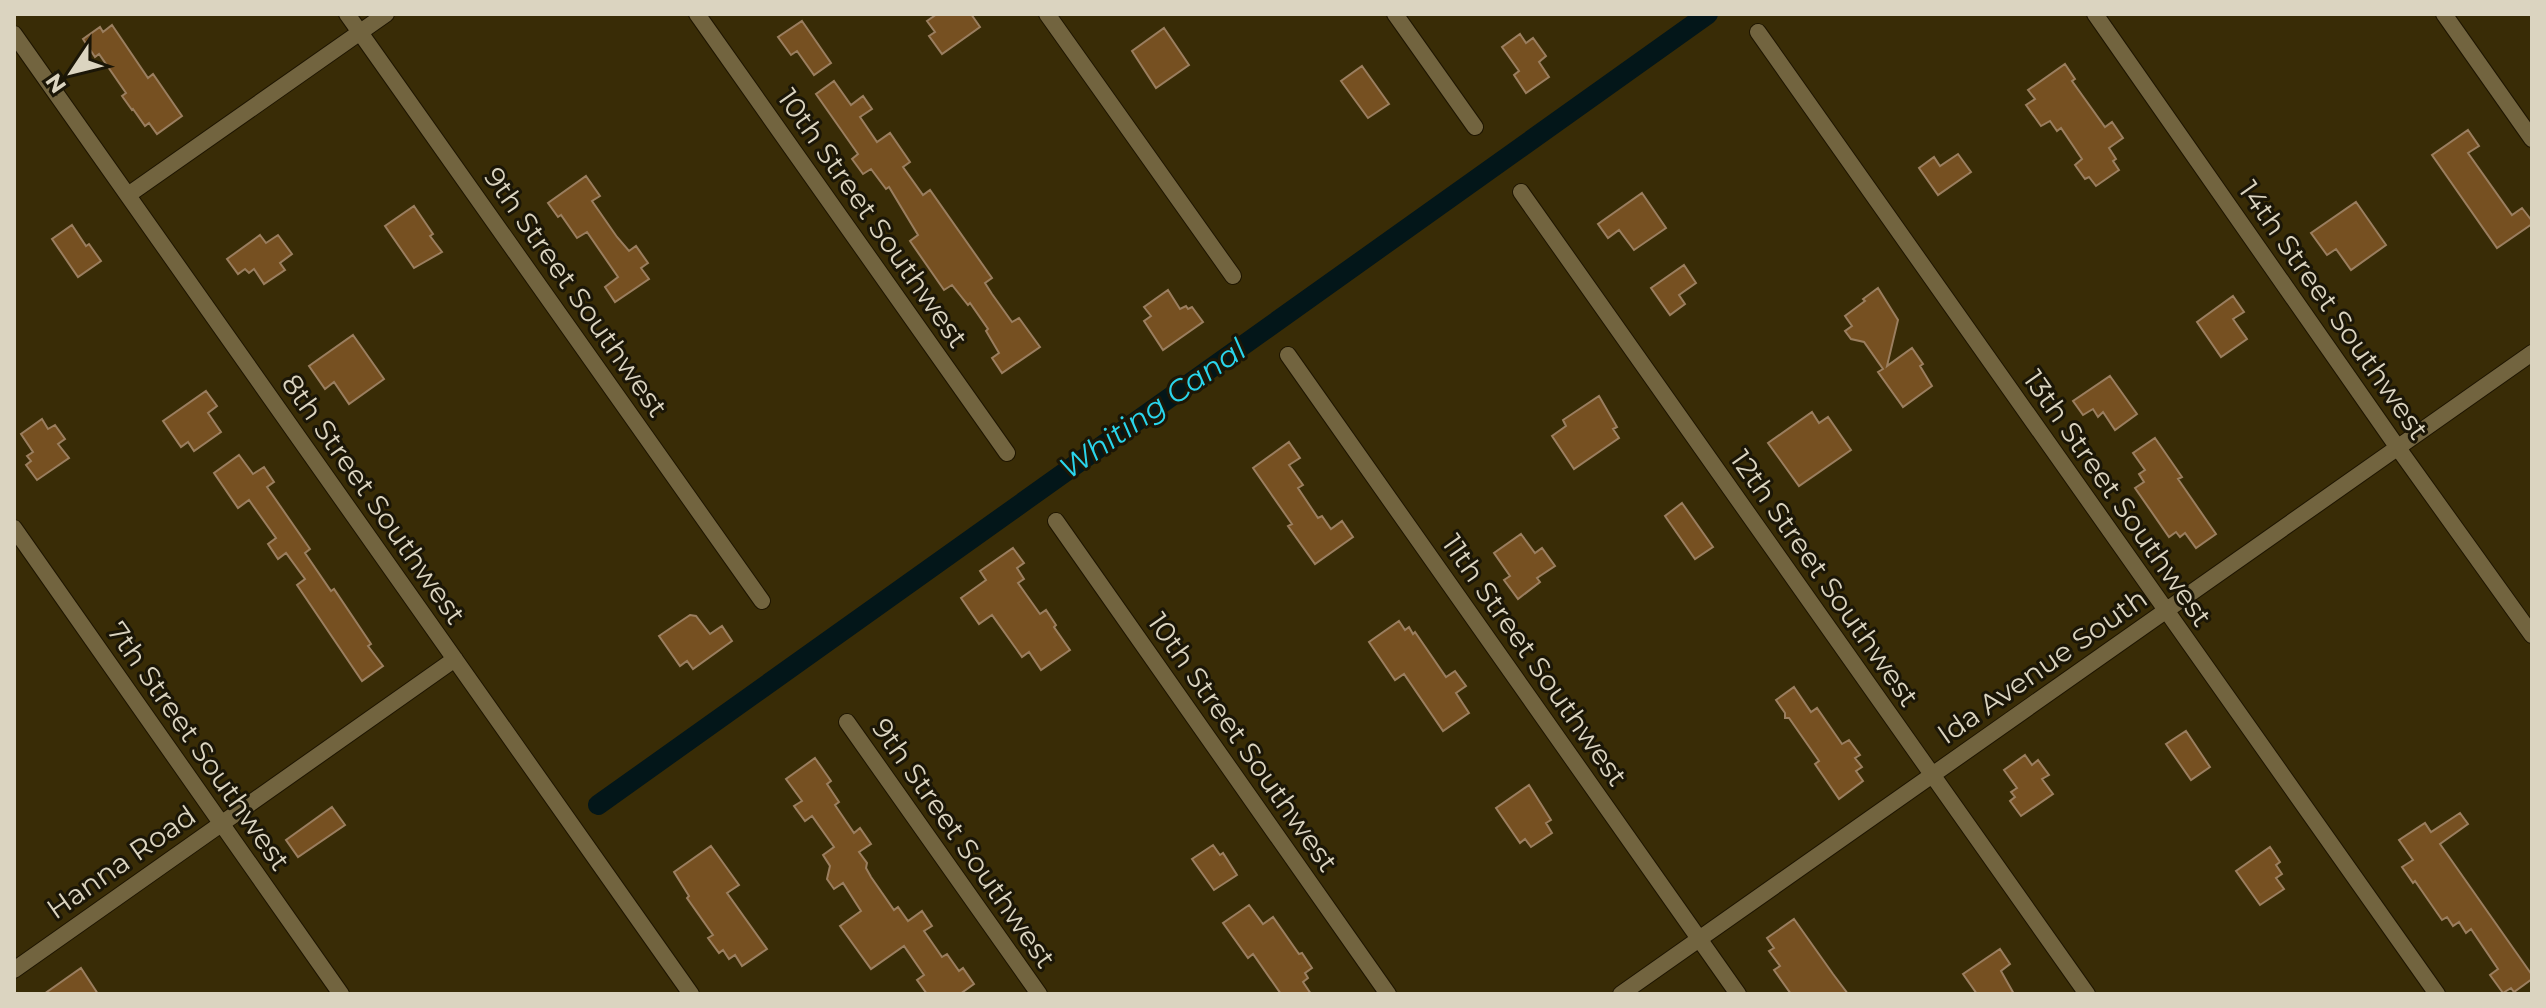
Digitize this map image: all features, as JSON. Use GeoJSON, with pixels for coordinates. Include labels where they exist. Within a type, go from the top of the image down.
{"type":"FeatureCollection","features":[{"type":"Feature","properties":{"kind":"street","name":"9th Street Southwest"},"geometry":{"type":"LineString","coordinates":[[347,14],[762,601]]}},
{"type":"Feature","properties":{"kind":"street"},"geometry":{"type":"LineString","coordinates":[[128,195],[386,14]]}},
{"type":"Feature","properties":{"kind":"street","name":"10th Street Southwest"},"geometry":{"type":"LineString","coordinates":[[697,14],[1007,453]]}},
{"type":"Feature","properties":{"kind":"street"},"geometry":{"type":"LineString","coordinates":[[1047,14],[1233,276]]}},
{"type":"Feature","properties":{"kind":"street"},"geometry":{"type":"LineString","coordinates":[[1395,14],[1475,127]]}},
{"type":"Feature","properties":{"kind":"street","name":"14th Street Southwest"},"geometry":{"type":"LineString","coordinates":[[2095,14],[2532,635]]}},
{"type":"Feature","properties":{"kind":"street"},"geometry":{"type":"LineString","coordinates":[[2444,14],[2532,139]]}},
{"type":"Feature","properties":{"kind":"street","name":"13th Street Southwest"},"geometry":{"type":"LineString","coordinates":[[1758,32],[2437,994]]}},
{"type":"Feature","properties":{"kind":"street","name":"8th Street Southwest"},"geometry":{"type":"LineString","coordinates":[[17,43],[128,195],[691,994]]}},
{"type":"Feature","properties":{"kind":"street","name":"12th Street Southwest"},"geometry":{"type":"LineString","coordinates":[[1521,192],[2087,994]]}},
{"type":"Feature","properties":{"kind":"street","name":"Ida Avenue South"},"geometry":{"type":"LineString","coordinates":[[1621,994],[2532,353]]}},
{"type":"Feature","properties":{"kind":"street","name":"11th Street Southwest"},"geometry":{"type":"LineString","coordinates":[[1288,355],[1738,994]]}},
{"type":"Feature","properties":{"kind":"street","name":"10th Street Southwest"},"geometry":{"type":"LineString","coordinates":[[1056,521],[1388,994]]}},
{"type":"Feature","properties":{"kind":"street","name":"7th Street Southwest"},"geometry":{"type":"LineString","coordinates":[[14,528],[341,994]]}},
{"type":"Feature","properties":{"kind":"street","name":"Hanna Road"},"geometry":{"type":"LineString","coordinates":[[14,970],[455,659]]}},
{"type":"Feature","properties":{"kind":"street","name":"9th Street Southwest"},"geometry":{"type":"LineString","coordinates":[[847,722],[1039,994]]}},
{"type":"Feature","properties":{"kind":"building"},"geometry":{"type":"Polygon","coordinates":[[[937,14],[971,14],[980,27],[942,54],[929,36],[935,32],[927,21],[937,14]]]}},
{"type":"Feature","properties":{"kind":"building"},"geometry":{"type":"Polygon","coordinates":[[[802,21],[831,63],[814,75],[797,51],[791,55],[778,37],[802,21]]]}},
{"type":"Feature","properties":{"kind":"building"},"geometry":{"type":"Polygon","coordinates":[[[112,25],[148,78],[153,74],[182,116],[157,134],[149,123],[145,126],[132,110],[122,96],[126,93],[99,54],[95,57],[83,39],[100,27],[103,32],[112,25]]]}},
{"type":"Feature","properties":{"kind":"building"},"geometry":{"type":"Polygon","coordinates":[[[1164,28],[1189,65],[1156,88],[1132,51],[1164,28]]]}},
{"type":"Feature","properties":{"kind":"building"},"geometry":{"type":"Polygon","coordinates":[[[1520,34],[1526,43],[1533,38],[1546,56],[1539,62],[1549,77],[1526,93],[1514,75],[1519,71],[1502,47],[1520,34]]]}},
{"type":"Feature","properties":{"kind":"building"},"geometry":{"type":"Polygon","coordinates":[[[2065,64],[2075,79],[2072,81],[2105,127],[2112,122],[2123,138],[2109,148],[2119,170],[2096,186],[2089,177],[2085,179],[2075,165],[2082,159],[2061,128],[2057,131],[2050,121],[2041,126],[2026,105],[2035,99],[2028,90],[2065,64]]]}},
{"type":"Feature","properties":{"kind":"building"},"geometry":{"type":"Polygon","coordinates":[[[1362,66],[1389,104],[1368,118],[1341,81],[1362,66]]]}},
{"type":"Feature","properties":{"kind":"building"},"geometry":{"type":"Polygon","coordinates":[[[834,81],[851,105],[863,96],[872,109],[860,117],[877,142],[890,133],[910,162],[903,167],[923,195],[930,190],[992,278],[985,283],[992,294],[1012,322],[1019,318],[1040,347],[1002,373],[992,358],[999,353],[986,331],[988,329],[970,303],[968,305],[952,285],[944,290],[910,241],[918,235],[889,187],[886,189],[871,169],[863,174],[852,159],[858,154],[816,94],[834,81]]]}},
{"type":"Feature","properties":{"kind":"building"},"geometry":{"type":"Polygon","coordinates":[[[2468,130],[2479,146],[2468,153],[2512,215],[2522,208],[2532,221],[2497,248],[2432,155],[2468,130]]]}},
{"type":"Feature","properties":{"kind":"building"},"geometry":{"type":"Polygon","coordinates":[[[1958,154],[1971,172],[1938,195],[1919,168],[1934,157],[1940,166],[1958,154]]]}},
{"type":"Feature","properties":{"kind":"building"},"geometry":{"type":"Polygon","coordinates":[[[586,176],[600,196],[592,201],[617,237],[629,251],[636,246],[648,263],[641,268],[649,279],[615,302],[605,287],[618,277],[587,232],[577,238],[548,203],[586,176]]]}},
{"type":"Feature","properties":{"kind":"building"},"geometry":{"type":"Polygon","coordinates":[[[1642,193],[1666,228],[1634,250],[1619,230],[1608,238],[1598,224],[1642,193]]]}},
{"type":"Feature","properties":{"kind":"building"},"geometry":{"type":"Polygon","coordinates":[[[2356,202],[2386,245],[2351,270],[2336,249],[2327,255],[2311,233],[2356,202]]]}},
{"type":"Feature","properties":{"kind":"building"},"geometry":{"type":"Polygon","coordinates":[[[414,206],[442,252],[414,268],[385,226],[414,206]]]}},
{"type":"Feature","properties":{"kind":"building"},"geometry":{"type":"Polygon","coordinates":[[[72,225],[101,261],[78,277],[52,239],[72,225]]]}},
{"type":"Feature","properties":{"kind":"building"},"geometry":{"type":"Polygon","coordinates":[[[260,235],[266,243],[278,235],[292,254],[280,263],[285,270],[264,284],[254,269],[249,273],[245,269],[238,274],[227,259],[260,235]]]}},
{"type":"Feature","properties":{"kind":"building"},"geometry":{"type":"Polygon","coordinates":[[[1684,265],[1696,283],[1679,295],[1685,304],[1670,315],[1651,288],[1684,265]]]}},
{"type":"Feature","properties":{"kind":"building"},"geometry":{"type":"Polygon","coordinates":[[[1878,288],[1898,320],[1887,366],[1912,348],[1932,386],[1903,407],[1878,372],[1883,369],[1864,342],[1851,339],[1845,331],[1852,326],[1845,316],[1878,288]]]}},
{"type":"Feature","properties":{"kind":"building"},"geometry":{"type":"Polygon","coordinates":[[[1168,290],[1180,309],[1192,307],[1203,322],[1163,350],[1144,321],[1151,316],[1144,307],[1168,290]]]}},
{"type":"Feature","properties":{"kind":"building"},"geometry":{"type":"Polygon","coordinates":[[[2233,296],[2244,312],[2233,319],[2247,339],[2221,357],[2197,322],[2233,296]]]}},
{"type":"Feature","properties":{"kind":"building"},"geometry":{"type":"Polygon","coordinates":[[[353,335],[384,379],[349,404],[334,382],[325,389],[309,366],[353,335]]]}},
{"type":"Feature","properties":{"kind":"building"},"geometry":{"type":"Polygon","coordinates":[[[2110,376],[2137,414],[2115,430],[2103,412],[2098,417],[2093,409],[2083,415],[2073,401],[2110,376]]]}},
{"type":"Feature","properties":{"kind":"building"},"geometry":{"type":"Polygon","coordinates":[[[206,391],[217,406],[208,413],[221,432],[194,451],[188,442],[181,447],[163,421],[206,391]]]}},
{"type":"Feature","properties":{"kind":"building"},"geometry":{"type":"Polygon","coordinates":[[[1599,396],[1617,427],[1613,429],[1619,438],[1574,469],[1552,436],[1566,426],[1563,420],[1599,396]]]}},
{"type":"Feature","properties":{"kind":"building"},"geometry":{"type":"Polygon","coordinates":[[[1812,412],[1819,423],[1828,417],[1851,450],[1799,486],[1768,443],[1812,412]]]}},
{"type":"Feature","properties":{"kind":"building"},"geometry":{"type":"Polygon","coordinates":[[[42,419],[48,429],[55,425],[65,439],[58,444],[69,458],[37,480],[26,465],[31,461],[27,456],[33,452],[21,434],[42,419]]]}},
{"type":"Feature","properties":{"kind":"building"},"geometry":{"type":"Polygon","coordinates":[[[2155,438],[2182,477],[2178,479],[2216,534],[2196,548],[2185,533],[2180,537],[2176,532],[2169,537],[2135,488],[2144,482],[2139,474],[2145,470],[2133,453],[2155,438]]]}},
{"type":"Feature","properties":{"kind":"building"},"geometry":{"type":"Polygon","coordinates":[[[1289,442],[1300,458],[1289,465],[1303,485],[1298,488],[1318,518],[1322,516],[1331,529],[1342,521],[1353,537],[1315,564],[1253,468],[1289,442]]]}},
{"type":"Feature","properties":{"kind":"building"},"geometry":{"type":"Polygon","coordinates":[[[239,455],[253,474],[264,467],[274,482],[267,487],[310,549],[305,553],[331,591],[334,589],[383,666],[362,681],[297,585],[305,579],[286,553],[278,559],[268,544],[276,538],[249,500],[238,508],[214,473],[239,455]]]}},
{"type":"Feature","properties":{"kind":"building"},"geometry":{"type":"Polygon","coordinates":[[[1682,503],[1713,547],[1695,559],[1665,516],[1682,503]]]}},
{"type":"Feature","properties":{"kind":"building"},"geometry":{"type":"Polygon","coordinates":[[[1521,534],[1535,553],[1542,548],[1555,566],[1537,578],[1540,582],[1518,599],[1504,580],[1510,576],[1494,553],[1521,534]]]}},
{"type":"Feature","properties":{"kind":"building"},"geometry":{"type":"Polygon","coordinates":[[[1013,548],[1024,563],[1017,568],[1024,579],[1018,583],[1040,614],[1046,610],[1070,650],[1041,670],[1029,652],[1022,657],[992,615],[979,624],[961,598],[986,580],[980,571],[1013,548]]]}},
{"type":"Feature","properties":{"kind":"building"},"geometry":{"type":"Polygon","coordinates":[[[690,615],[696,616],[710,634],[722,626],[732,641],[693,669],[687,661],[680,666],[659,636],[690,615]]]}},
{"type":"Feature","properties":{"kind":"building"},"geometry":{"type":"Polygon","coordinates":[[[1399,621],[1405,630],[1409,627],[1413,634],[1415,632],[1446,677],[1455,671],[1466,686],[1456,693],[1469,713],[1443,731],[1404,674],[1395,680],[1369,642],[1399,621]]]}},
{"type":"Feature","properties":{"kind":"building"},"geometry":{"type":"Polygon","coordinates":[[[1794,687],[1811,712],[1817,708],[1842,744],[1849,740],[1860,755],[1855,758],[1862,767],[1856,771],[1863,781],[1839,799],[1815,764],[1819,761],[1789,718],[1785,718],[1776,700],[1794,687]]]}},
{"type":"Feature","properties":{"kind":"building"},"geometry":{"type":"Polygon","coordinates":[[[2186,731],[2210,767],[2191,780],[2166,744],[2186,731]]]}},
{"type":"Feature","properties":{"kind":"building"},"geometry":{"type":"Polygon","coordinates":[[[2025,755],[2032,765],[2038,760],[2049,775],[2042,779],[2053,794],[2021,816],[2010,801],[2015,797],[2011,792],[2017,788],[2004,770],[2025,755]]]}},
{"type":"Feature","properties":{"kind":"building"},"geometry":{"type":"Polygon","coordinates":[[[815,758],[831,781],[827,784],[839,802],[835,805],[854,833],[860,828],[871,844],[859,852],[867,863],[871,877],[894,910],[898,907],[908,921],[922,911],[932,926],[924,931],[942,957],[947,954],[959,971],[963,968],[974,984],[960,994],[927,994],[917,980],[924,975],[904,946],[871,969],[840,926],[861,911],[843,883],[834,889],[827,879],[830,866],[823,855],[834,847],[812,816],[805,821],[794,806],[802,801],[786,779],[815,758]]]}},
{"type":"Feature","properties":{"kind":"building"},"geometry":{"type":"Polygon","coordinates":[[[1529,785],[1551,820],[1546,823],[1552,833],[1531,847],[1525,839],[1520,843],[1496,808],[1529,785]]]}},
{"type":"Feature","properties":{"kind":"building"},"geometry":{"type":"Polygon","coordinates":[[[332,807],[345,825],[298,857],[286,840],[332,807]]]}},
{"type":"Feature","properties":{"kind":"building"},"geometry":{"type":"Polygon","coordinates":[[[2460,813],[2468,824],[2440,844],[2532,975],[2532,979],[2514,992],[2511,988],[2503,993],[2490,975],[2498,969],[2471,929],[2466,933],[2459,922],[2453,926],[2447,917],[2442,920],[2402,867],[2413,860],[2399,840],[2425,823],[2431,832],[2460,813]]]}},
{"type":"Feature","properties":{"kind":"building"},"geometry":{"type":"Polygon","coordinates":[[[1213,845],[1220,855],[1223,853],[1237,875],[1214,890],[1192,859],[1213,845]]]}},
{"type":"Feature","properties":{"kind":"building"},"geometry":{"type":"Polygon","coordinates":[[[711,846],[739,885],[727,893],[767,949],[742,966],[735,955],[729,959],[723,950],[719,953],[708,938],[713,935],[687,898],[689,896],[674,872],[711,846]]]}},
{"type":"Feature","properties":{"kind":"building"},"geometry":{"type":"Polygon","coordinates":[[[2270,847],[2280,862],[2276,865],[2282,874],[2276,878],[2284,889],[2260,905],[2236,871],[2270,847]]]}},
{"type":"Feature","properties":{"kind":"building"},"geometry":{"type":"Polygon","coordinates":[[[1249,905],[1263,924],[1273,917],[1299,954],[1302,953],[1312,968],[1305,973],[1308,978],[1303,982],[1311,994],[1281,994],[1253,954],[1248,958],[1223,923],[1249,905]]]}},
{"type":"Feature","properties":{"kind":"building"},"geometry":{"type":"Polygon","coordinates":[[[1794,919],[1848,994],[1791,994],[1774,970],[1780,966],[1769,951],[1774,948],[1767,938],[1794,919]]]}},
{"type":"Feature","properties":{"kind":"building"},"geometry":{"type":"Polygon","coordinates":[[[2000,949],[2010,964],[2001,971],[2014,994],[1977,994],[1963,974],[2000,949]]]}},
{"type":"Feature","properties":{"kind":"building"},"geometry":{"type":"Polygon","coordinates":[[[81,968],[98,994],[44,994],[81,968]]]}},
{"type":"Feature","properties":{"kind":"waterway","name":"Whiting Canal"},"geometry":{"type":"LineString","coordinates":[[598,805],[1708,14]]}}]}
